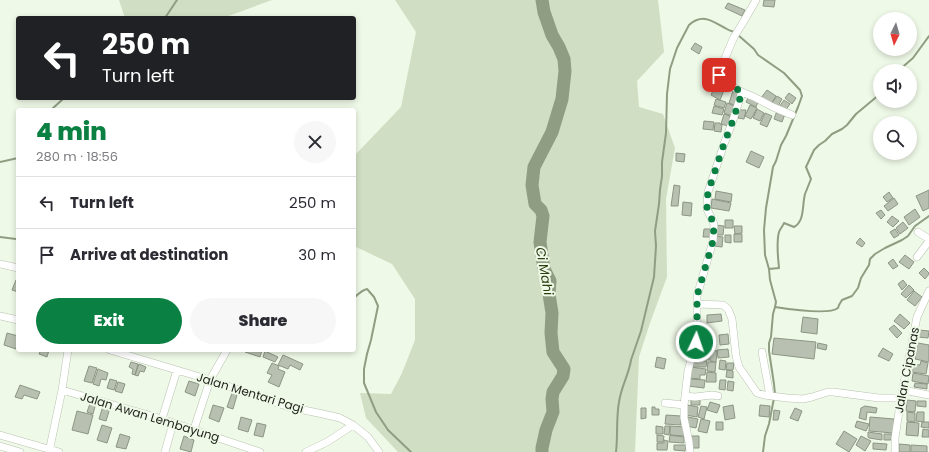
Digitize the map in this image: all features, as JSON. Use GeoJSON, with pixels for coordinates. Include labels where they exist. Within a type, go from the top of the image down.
{"type":"FeatureCollection","features":[{"type":"Feature","properties":{"kind":"street"},"geometry":{"type":"LineString","coordinates":[[756,0],[734,37],[719,72],[720,78],[722,81],[742,92],[792,115]]}},
{"type":"Feature","properties":{"kind":"street"},"geometry":{"type":"LineString","coordinates":[[690,452],[684,418],[684,405],[688,371],[697,336],[697,296],[713,241],[714,224],[707,209],[708,192],[742,92]]}},
{"type":"Feature","properties":{"kind":"street"},"geometry":{"type":"LineString","coordinates":[[917,257],[929,240],[918,232]]}},
{"type":"Feature","properties":{"kind":"street"},"geometry":{"type":"LineString","coordinates":[[0,264],[16,268]]}},
{"type":"Feature","properties":{"kind":"street","name":"Jalan Cipanas"},"geometry":{"type":"LineString","coordinates":[[895,452],[895,438],[901,398],[917,317],[928,294]]}},
{"type":"Feature","properties":{"kind":"street"},"geometry":{"type":"LineString","coordinates":[[697,304],[723,305],[728,309],[732,319],[736,356],[739,367],[756,393],[770,396],[803,399],[812,398],[828,392],[879,398],[901,398]]}},
{"type":"Feature","properties":{"kind":"street"},"geometry":{"type":"LineString","coordinates":[[0,316],[16,320]]}},
{"type":"Feature","properties":{"kind":"street"},"geometry":{"type":"LineString","coordinates":[[50,451],[68,352]]}},
{"type":"Feature","properties":{"kind":"street","name":"Jalan Mentari Pagi"},"geometry":{"type":"LineString","coordinates":[[118,352],[210,380],[289,407],[340,418],[353,425],[368,437],[379,452]]}},
{"type":"Feature","properties":{"kind":"street"},"geometry":{"type":"LineString","coordinates":[[194,429],[210,380],[226,352]]}},
{"type":"Feature","properties":{"kind":"street"},"geometry":{"type":"LineString","coordinates":[[762,352],[770,396]]}},
{"type":"Feature","properties":{"kind":"street"},"geometry":{"type":"LineString","coordinates":[[162,419],[177,370]]}},
{"type":"Feature","properties":{"kind":"street","name":"Jalan Awan Lembayung"},"geometry":{"type":"LineString","coordinates":[[62,390],[194,429],[260,452]]}},
{"type":"Feature","properties":{"kind":"street"},"geometry":{"type":"LineString","coordinates":[[903,390],[929,395]]}},
{"type":"Feature","properties":{"kind":"street"},"geometry":{"type":"LineString","coordinates":[[685,396],[718,396]]}},
{"type":"Feature","properties":{"kind":"street"},"geometry":{"type":"LineString","coordinates":[[665,402],[684,405]]}},
{"type":"Feature","properties":{"kind":"street"},"geometry":{"type":"LineString","coordinates":[[165,452],[173,423]]}},
{"type":"Feature","properties":{"kind":"street"},"geometry":{"type":"LineString","coordinates":[[306,452],[327,442],[353,425]]}},
{"type":"Feature","properties":{"kind":"street"},"geometry":{"type":"LineString","coordinates":[[0,434],[50,451],[58,452]]}},
{"type":"Feature","properties":{"kind":"street"},"geometry":{"type":"LineString","coordinates":[[0,446],[20,452]]}},
{"type":"Feature","properties":{"kind":"green space"},"geometry":{"type":"Polygon","coordinates":[[[119,0],[272,0],[228,16],[124,16],[119,0]]]}},
{"type":"Feature","properties":{"kind":"green space"},"geometry":{"type":"Polygon","coordinates":[[[395,0],[658,0],[664,52],[637,81],[639,107],[663,114],[675,148],[666,199],[667,277],[639,357],[635,452],[398,452],[366,418],[360,393],[391,394],[402,373],[415,340],[415,299],[392,264],[356,247],[356,154],[401,107],[416,32],[395,0]]]}},
{"type":"Feature","properties":{"kind":"building"},"geometry":{"type":"Polygon","coordinates":[[[764,0],[775,0],[774,7],[763,6],[764,0]]]}},
{"type":"Feature","properties":{"kind":"building"},"geometry":{"type":"Polygon","coordinates":[[[728,3],[745,10],[742,16],[725,8],[728,3]]]}},
{"type":"Feature","properties":{"kind":"building"},"geometry":{"type":"Polygon","coordinates":[[[695,43],[702,47],[699,54],[691,49],[695,43]]]}},
{"type":"Feature","properties":{"kind":"building"},"geometry":{"type":"Polygon","coordinates":[[[715,86],[724,90],[720,100],[711,95],[715,86]]]}},
{"type":"Feature","properties":{"kind":"building"},"geometry":{"type":"Polygon","coordinates":[[[767,90],[776,96],[771,104],[761,98],[767,90]]]}},
{"type":"Feature","properties":{"kind":"building"},"geometry":{"type":"Polygon","coordinates":[[[733,91],[739,93],[734,105],[729,103],[733,91]]]}},
{"type":"Feature","properties":{"kind":"building"},"geometry":{"type":"Polygon","coordinates":[[[789,93],[796,98],[792,104],[785,98],[789,93]]]}},
{"type":"Feature","properties":{"kind":"building"},"geometry":{"type":"Polygon","coordinates":[[[777,96],[782,99],[777,108],[771,104],[777,96]]]}},
{"type":"Feature","properties":{"kind":"building"},"geometry":{"type":"Polygon","coordinates":[[[748,98],[758,102],[756,107],[746,102],[748,98]]]}},
{"type":"Feature","properties":{"kind":"building"},"geometry":{"type":"Polygon","coordinates":[[[716,99],[726,102],[724,108],[714,105],[716,99]]]}},
{"type":"Feature","properties":{"kind":"building"},"geometry":{"type":"Polygon","coordinates":[[[784,100],[790,104],[785,111],[779,107],[784,100]]]}},
{"type":"Feature","properties":{"kind":"building"},"geometry":{"type":"Polygon","coordinates":[[[727,103],[735,106],[732,116],[724,113],[727,103]]]}},
{"type":"Feature","properties":{"kind":"building"},"geometry":{"type":"Polygon","coordinates":[[[750,105],[757,108],[751,119],[745,116],[750,105]]]}},
{"type":"Feature","properties":{"kind":"building"},"geometry":{"type":"Polygon","coordinates":[[[714,106],[724,109],[722,115],[712,113],[714,106]]]}},
{"type":"Feature","properties":{"kind":"building"},"geometry":{"type":"Polygon","coordinates":[[[757,109],[764,113],[760,121],[753,118],[757,109]]]}},
{"type":"Feature","properties":{"kind":"building"},"geometry":{"type":"Polygon","coordinates":[[[739,110],[746,110],[744,119],[738,118],[739,110]]]}},
{"type":"Feature","properties":{"kind":"building"},"geometry":{"type":"Polygon","coordinates":[[[777,111],[785,114],[782,122],[774,119],[777,111]]]}},
{"type":"Feature","properties":{"kind":"building"},"geometry":{"type":"Polygon","coordinates":[[[765,113],[772,116],[767,127],[760,124],[765,113]]]}},
{"type":"Feature","properties":{"kind":"building"},"geometry":{"type":"Polygon","coordinates":[[[724,114],[730,116],[728,126],[721,124],[724,114]]]}},
{"type":"Feature","properties":{"kind":"building"},"geometry":{"type":"Polygon","coordinates":[[[704,121],[714,122],[713,130],[703,129],[704,121]]]}},
{"type":"Feature","properties":{"kind":"building"},"geometry":{"type":"Polygon","coordinates":[[[715,123],[720,123],[722,125],[721,132],[714,131],[715,123]]]}},
{"type":"Feature","properties":{"kind":"building"},"geometry":{"type":"Polygon","coordinates":[[[751,151],[764,157],[759,168],[746,162],[751,151]]]}},
{"type":"Feature","properties":{"kind":"building"},"geometry":{"type":"Polygon","coordinates":[[[676,153],[685,154],[684,162],[676,161],[676,153]]]}},
{"type":"Feature","properties":{"kind":"building"},"geometry":{"type":"Polygon","coordinates":[[[674,185],[680,186],[678,206],[671,206],[674,185]]]}},
{"type":"Feature","properties":{"kind":"building"},"geometry":{"type":"Polygon","coordinates":[[[929,190],[929,208],[923,211],[916,196],[929,190]]]}},
{"type":"Feature","properties":{"kind":"building"},"geometry":{"type":"Polygon","coordinates":[[[716,191],[732,194],[731,202],[715,199],[716,191]]]}},
{"type":"Feature","properties":{"kind":"building"},"geometry":{"type":"Polygon","coordinates":[[[889,192],[893,198],[887,202],[883,197],[889,192]]]}},
{"type":"Feature","properties":{"kind":"building"},"geometry":{"type":"Polygon","coordinates":[[[894,198],[898,204],[888,211],[884,206],[894,198]]]}},
{"type":"Feature","properties":{"kind":"building"},"geometry":{"type":"Polygon","coordinates":[[[712,199],[731,203],[729,211],[711,208],[712,199]]]}},
{"type":"Feature","properties":{"kind":"building"},"geometry":{"type":"Polygon","coordinates":[[[683,202],[692,203],[691,216],[682,215],[683,202]]]}},
{"type":"Feature","properties":{"kind":"building"},"geometry":{"type":"Polygon","coordinates":[[[915,209],[920,217],[909,225],[904,217],[915,209]]]}},
{"type":"Feature","properties":{"kind":"building"},"geometry":{"type":"Polygon","coordinates":[[[881,210],[885,215],[881,219],[876,213],[881,210]]]}},
{"type":"Feature","properties":{"kind":"building"},"geometry":{"type":"Polygon","coordinates":[[[892,216],[899,221],[893,227],[887,222],[892,216]]]}},
{"type":"Feature","properties":{"kind":"building"},"geometry":{"type":"Polygon","coordinates":[[[725,220],[733,220],[733,228],[725,228],[725,220]]]}},
{"type":"Feature","properties":{"kind":"building"},"geometry":{"type":"Polygon","coordinates":[[[903,222],[908,228],[900,234],[896,228],[903,222]]]}},
{"type":"Feature","properties":{"kind":"building"},"geometry":{"type":"Polygon","coordinates":[[[716,225],[724,226],[723,235],[715,235],[716,225]]]}},
{"type":"Feature","properties":{"kind":"building"},"geometry":{"type":"Polygon","coordinates":[[[734,226],[742,226],[742,233],[735,234],[734,226]]]}},
{"type":"Feature","properties":{"kind":"building"},"geometry":{"type":"Polygon","coordinates":[[[704,229],[710,229],[710,237],[703,237],[704,229]]]}},
{"type":"Feature","properties":{"kind":"building"},"geometry":{"type":"Polygon","coordinates":[[[895,229],[899,235],[894,238],[890,232],[895,229]]]}},
{"type":"Feature","properties":{"kind":"building"},"geometry":{"type":"Polygon","coordinates":[[[734,234],[742,234],[742,242],[734,242],[734,234]]]}},
{"type":"Feature","properties":{"kind":"building"},"geometry":{"type":"Polygon","coordinates":[[[725,235],[731,235],[731,243],[725,242],[725,235]]]}},
{"type":"Feature","properties":{"kind":"building"},"geometry":{"type":"Polygon","coordinates":[[[715,236],[723,237],[722,247],[714,246],[715,236]]]}},
{"type":"Feature","properties":{"kind":"building"},"geometry":{"type":"Polygon","coordinates":[[[860,238],[865,243],[862,247],[856,243],[860,238]]]}},
{"type":"Feature","properties":{"kind":"building"},"geometry":{"type":"Polygon","coordinates":[[[905,255],[914,262],[909,269],[899,262],[905,255]]]}},
{"type":"Feature","properties":{"kind":"building"},"geometry":{"type":"Polygon","coordinates":[[[893,259],[898,266],[893,269],[888,263],[893,259]]]}},
{"type":"Feature","properties":{"kind":"building"},"geometry":{"type":"Polygon","coordinates":[[[924,268],[929,273],[925,279],[919,273],[924,268]]]}},
{"type":"Feature","properties":{"kind":"building"},"geometry":{"type":"Polygon","coordinates":[[[16,280],[16,291],[12,290],[16,280]]]}},
{"type":"Feature","properties":{"kind":"building"},"geometry":{"type":"Polygon","coordinates":[[[903,280],[907,285],[902,290],[898,284],[903,280]]]}},
{"type":"Feature","properties":{"kind":"building"},"geometry":{"type":"Polygon","coordinates":[[[909,285],[914,290],[906,298],[901,294],[909,285]]]}},
{"type":"Feature","properties":{"kind":"building"},"geometry":{"type":"Polygon","coordinates":[[[914,291],[922,297],[915,306],[907,300],[914,291]]]}},
{"type":"Feature","properties":{"kind":"building"},"geometry":{"type":"Polygon","coordinates":[[[721,314],[722,321],[707,323],[707,315],[721,314]]]}},
{"type":"Feature","properties":{"kind":"building"},"geometry":{"type":"Polygon","coordinates":[[[900,314],[910,323],[904,329],[894,321],[900,314]]]}},
{"type":"Feature","properties":{"kind":"building"},"geometry":{"type":"Polygon","coordinates":[[[803,317],[818,319],[817,334],[801,332],[803,317]]]}},
{"type":"Feature","properties":{"kind":"building"},"geometry":{"type":"Polygon","coordinates":[[[894,325],[902,333],[897,338],[889,329],[894,325]]]}},
{"type":"Feature","properties":{"kind":"building"},"geometry":{"type":"Polygon","coordinates":[[[919,330],[929,331],[928,338],[918,337],[919,330]]]}},
{"type":"Feature","properties":{"kind":"building"},"geometry":{"type":"Polygon","coordinates":[[[7,333],[16,335],[16,349],[4,345],[7,333]]]}},
{"type":"Feature","properties":{"kind":"building"},"geometry":{"type":"Polygon","coordinates":[[[728,334],[729,344],[720,345],[719,335],[728,334]]]}},
{"type":"Feature","properties":{"kind":"building"},"geometry":{"type":"Polygon","coordinates":[[[710,338],[710,347],[698,348],[697,339],[710,338]]]}},
{"type":"Feature","properties":{"kind":"building"},"geometry":{"type":"Polygon","coordinates":[[[774,338],[816,342],[814,359],[772,354],[774,338]]]}},
{"type":"Feature","properties":{"kind":"building"},"geometry":{"type":"Polygon","coordinates":[[[818,343],[827,345],[826,350],[817,348],[818,343]]]}},
{"type":"Feature","properties":{"kind":"building"},"geometry":{"type":"Polygon","coordinates":[[[918,343],[929,345],[929,362],[915,359],[918,343]]]}},
{"type":"Feature","properties":{"kind":"building"},"geometry":{"type":"Polygon","coordinates":[[[883,348],[893,354],[889,361],[878,356],[883,348]]]}},
{"type":"Feature","properties":{"kind":"building"},"geometry":{"type":"Polygon","coordinates":[[[728,349],[729,357],[718,358],[717,350],[728,349]]]}},
{"type":"Feature","properties":{"kind":"building"},"geometry":{"type":"Polygon","coordinates":[[[710,350],[717,351],[716,362],[710,361],[710,350]]]}},
{"type":"Feature","properties":{"kind":"building"},"geometry":{"type":"Polygon","coordinates":[[[40,352],[48,352],[47,357],[39,354],[40,352]]]}},
{"type":"Feature","properties":{"kind":"building"},"geometry":{"type":"Polygon","coordinates":[[[245,352],[261,352],[260,357],[245,352]]]}},
{"type":"Feature","properties":{"kind":"building"},"geometry":{"type":"Polygon","coordinates":[[[265,352],[267,352],[278,357],[275,362],[263,357],[265,352]]]}},
{"type":"Feature","properties":{"kind":"building"},"geometry":{"type":"Polygon","coordinates":[[[695,352],[709,353],[709,360],[695,359],[695,352]]]}},
{"type":"Feature","properties":{"kind":"building"},"geometry":{"type":"Polygon","coordinates":[[[283,355],[303,364],[300,370],[290,365],[288,369],[278,365],[283,355]]]}},
{"type":"Feature","properties":{"kind":"building"},"geometry":{"type":"Polygon","coordinates":[[[657,357],[666,359],[664,369],[655,367],[657,357]]]}},
{"type":"Feature","properties":{"kind":"building"},"geometry":{"type":"Polygon","coordinates":[[[694,360],[707,361],[706,367],[693,367],[694,360]]]}},
{"type":"Feature","properties":{"kind":"building"},"geometry":{"type":"Polygon","coordinates":[[[720,360],[726,361],[725,370],[719,369],[720,360]]]}},
{"type":"Feature","properties":{"kind":"building"},"geometry":{"type":"Polygon","coordinates":[[[921,361],[928,363],[926,374],[912,372],[913,364],[920,365],[921,361]]]}},
{"type":"Feature","properties":{"kind":"building"},"geometry":{"type":"Polygon","coordinates":[[[131,362],[138,364],[135,375],[132,374],[133,369],[129,367],[131,362]]]}},
{"type":"Feature","properties":{"kind":"building"},"geometry":{"type":"Polygon","coordinates":[[[708,362],[716,362],[715,372],[707,371],[708,362]]]}},
{"type":"Feature","properties":{"kind":"building"},"geometry":{"type":"Polygon","coordinates":[[[272,363],[279,366],[278,369],[285,372],[279,387],[268,382],[272,375],[267,373],[272,363]]]}},
{"type":"Feature","properties":{"kind":"building"},"geometry":{"type":"Polygon","coordinates":[[[727,363],[734,363],[733,370],[726,370],[727,363]]]}},
{"type":"Feature","properties":{"kind":"building"},"geometry":{"type":"Polygon","coordinates":[[[139,364],[146,367],[144,372],[140,371],[138,376],[135,375],[139,364]]]}},
{"type":"Feature","properties":{"kind":"building"},"geometry":{"type":"Polygon","coordinates":[[[89,366],[97,368],[92,383],[84,381],[89,366]]]}},
{"type":"Feature","properties":{"kind":"building"},"geometry":{"type":"Polygon","coordinates":[[[690,367],[706,369],[705,375],[700,375],[700,379],[689,378],[690,367]]]}},
{"type":"Feature","properties":{"kind":"building"},"geometry":{"type":"Polygon","coordinates":[[[98,369],[108,373],[106,380],[101,379],[99,386],[93,384],[98,369]]]}},
{"type":"Feature","properties":{"kind":"building"},"geometry":{"type":"Polygon","coordinates":[[[727,370],[733,371],[733,378],[726,377],[727,370]]]}},
{"type":"Feature","properties":{"kind":"building"},"geometry":{"type":"Polygon","coordinates":[[[707,372],[716,373],[716,382],[706,382],[707,372]]]}},
{"type":"Feature","properties":{"kind":"building"},"geometry":{"type":"Polygon","coordinates":[[[913,373],[929,376],[928,384],[912,381],[913,373]]]}},
{"type":"Feature","properties":{"kind":"building"},"geometry":{"type":"Polygon","coordinates":[[[110,379],[117,381],[114,390],[107,388],[110,379]]]}},
{"type":"Feature","properties":{"kind":"building"},"geometry":{"type":"Polygon","coordinates":[[[689,379],[705,380],[704,388],[688,386],[689,379]]]}},
{"type":"Feature","properties":{"kind":"building"},"geometry":{"type":"Polygon","coordinates":[[[720,380],[726,380],[725,390],[719,389],[720,380]]]}},
{"type":"Feature","properties":{"kind":"building"},"geometry":{"type":"Polygon","coordinates":[[[189,381],[199,384],[195,396],[185,392],[189,381]]]}},
{"type":"Feature","properties":{"kind":"building"},"geometry":{"type":"Polygon","coordinates":[[[728,381],[734,382],[733,391],[727,390],[728,381]]]}},
{"type":"Feature","properties":{"kind":"building"},"geometry":{"type":"Polygon","coordinates":[[[118,382],[125,384],[122,393],[115,391],[118,382]]]}},
{"type":"Feature","properties":{"kind":"building"},"geometry":{"type":"Polygon","coordinates":[[[915,383],[927,384],[927,389],[914,387],[915,383]]]}},
{"type":"Feature","properties":{"kind":"building"},"geometry":{"type":"Polygon","coordinates":[[[20,385],[40,392],[37,399],[24,395],[22,399],[15,397],[20,385]]]}},
{"type":"Feature","properties":{"kind":"building"},"geometry":{"type":"Polygon","coordinates":[[[232,393],[237,395],[233,409],[227,407],[232,393]]]}},
{"type":"Feature","properties":{"kind":"building"},"geometry":{"type":"Polygon","coordinates":[[[691,398],[700,398],[700,405],[691,405],[691,398]]]}},
{"type":"Feature","properties":{"kind":"building"},"geometry":{"type":"Polygon","coordinates":[[[907,400],[916,401],[915,412],[906,411],[907,400]]]}},
{"type":"Feature","properties":{"kind":"building"},"geometry":{"type":"Polygon","coordinates":[[[91,401],[96,403],[93,414],[87,412],[91,401]]]}},
{"type":"Feature","properties":{"kind":"building"},"geometry":{"type":"Polygon","coordinates":[[[917,401],[926,401],[926,407],[917,406],[917,401]]]}},
{"type":"Feature","properties":{"kind":"building"},"geometry":{"type":"Polygon","coordinates":[[[710,402],[720,405],[717,413],[707,410],[710,402]]]}},
{"type":"Feature","properties":{"kind":"building"},"geometry":{"type":"Polygon","coordinates":[[[213,405],[224,408],[219,422],[209,418],[213,405]]]}},
{"type":"Feature","properties":{"kind":"building"},"geometry":{"type":"Polygon","coordinates":[[[687,405],[698,407],[697,417],[685,415],[687,405]]]}},
{"type":"Feature","properties":{"kind":"building"},"geometry":{"type":"Polygon","coordinates":[[[733,405],[735,418],[725,420],[723,407],[733,405]]]}},
{"type":"Feature","properties":{"kind":"building"},"geometry":{"type":"Polygon","coordinates":[[[760,405],[770,406],[769,417],[759,416],[760,405]]]}},
{"type":"Feature","properties":{"kind":"building"},"geometry":{"type":"Polygon","coordinates":[[[103,406],[110,408],[106,421],[99,419],[103,406]]]}},
{"type":"Feature","properties":{"kind":"building"},"geometry":{"type":"Polygon","coordinates":[[[701,406],[707,407],[704,419],[698,417],[701,406]]]}},
{"type":"Feature","properties":{"kind":"building"},"geometry":{"type":"Polygon","coordinates":[[[865,406],[877,408],[876,413],[867,412],[866,420],[859,418],[861,408],[865,406]]]}},
{"type":"Feature","properties":{"kind":"building"},"geometry":{"type":"Polygon","coordinates":[[[652,407],[659,409],[659,415],[652,415],[652,407]]]}},
{"type":"Feature","properties":{"kind":"building"},"geometry":{"type":"Polygon","coordinates":[[[641,408],[646,408],[646,418],[641,419],[641,408]]]}},
{"type":"Feature","properties":{"kind":"building"},"geometry":{"type":"Polygon","coordinates":[[[795,408],[802,411],[798,421],[790,418],[795,408]]]}},
{"type":"Feature","properties":{"kind":"building"},"geometry":{"type":"Polygon","coordinates":[[[774,410],[780,411],[778,420],[773,420],[774,410]]]}},
{"type":"Feature","properties":{"kind":"building"},"geometry":{"type":"Polygon","coordinates":[[[77,411],[93,415],[88,434],[72,430],[77,411]]]}},
{"type":"Feature","properties":{"kind":"building"},"geometry":{"type":"Polygon","coordinates":[[[907,412],[915,413],[915,422],[907,421],[907,412]]]}},
{"type":"Feature","properties":{"kind":"building"},"geometry":{"type":"Polygon","coordinates":[[[917,412],[924,412],[924,422],[916,421],[917,412]]]}},
{"type":"Feature","properties":{"kind":"building"},"geometry":{"type":"Polygon","coordinates":[[[666,415],[681,416],[681,425],[665,424],[666,415]]]}},
{"type":"Feature","properties":{"kind":"building"},"geometry":{"type":"Polygon","coordinates":[[[241,417],[252,420],[248,432],[238,429],[241,417]]]}},
{"type":"Feature","properties":{"kind":"building"},"geometry":{"type":"Polygon","coordinates":[[[688,417],[698,419],[696,428],[686,426],[688,417]]]}},
{"type":"Feature","properties":{"kind":"building"},"geometry":{"type":"Polygon","coordinates":[[[870,417],[894,419],[893,433],[869,431],[870,417]]]}},
{"type":"Feature","properties":{"kind":"building"},"geometry":{"type":"Polygon","coordinates":[[[701,419],[710,421],[707,433],[698,431],[701,419]]]}},
{"type":"Feature","properties":{"kind":"building"},"geometry":{"type":"Polygon","coordinates":[[[857,421],[869,424],[866,431],[855,427],[857,421]]]}},
{"type":"Feature","properties":{"kind":"building"},"geometry":{"type":"Polygon","coordinates":[[[716,422],[723,422],[723,430],[716,430],[716,422]]]}},
{"type":"Feature","properties":{"kind":"building"},"geometry":{"type":"Polygon","coordinates":[[[907,422],[919,423],[918,436],[906,435],[907,422]]]}},
{"type":"Feature","properties":{"kind":"building"},"geometry":{"type":"Polygon","coordinates":[[[922,422],[929,422],[929,428],[921,427],[922,422]]]}},
{"type":"Feature","properties":{"kind":"building"},"geometry":{"type":"Polygon","coordinates":[[[257,423],[266,425],[263,437],[254,435],[257,423]]]}},
{"type":"Feature","properties":{"kind":"building"},"geometry":{"type":"Polygon","coordinates":[[[102,425],[112,428],[107,443],[97,440],[102,425]]]}},
{"type":"Feature","properties":{"kind":"building"},"geometry":{"type":"Polygon","coordinates":[[[656,426],[663,427],[663,434],[656,434],[656,426]]]}},
{"type":"Feature","properties":{"kind":"building"},"geometry":{"type":"Polygon","coordinates":[[[665,426],[670,426],[669,435],[664,434],[665,426]]]}},
{"type":"Feature","properties":{"kind":"building"},"geometry":{"type":"Polygon","coordinates":[[[670,426],[684,427],[684,436],[670,435],[670,426]]]}},
{"type":"Feature","properties":{"kind":"building"},"geometry":{"type":"Polygon","coordinates":[[[923,429],[929,430],[929,437],[922,437],[923,429]]]}},
{"type":"Feature","properties":{"kind":"building"},"geometry":{"type":"Polygon","coordinates":[[[844,431],[857,439],[849,452],[836,444],[844,431]]]}},
{"type":"Feature","properties":{"kind":"building"},"geometry":{"type":"Polygon","coordinates":[[[868,432],[882,434],[882,440],[869,438],[868,432]]]}},
{"type":"Feature","properties":{"kind":"building"},"geometry":{"type":"Polygon","coordinates":[[[120,434],[130,437],[126,449],[116,447],[120,434]]]}},
{"type":"Feature","properties":{"kind":"building"},"geometry":{"type":"Polygon","coordinates":[[[884,434],[892,434],[891,440],[884,440],[884,434]]]}},
{"type":"Feature","properties":{"kind":"building"},"geometry":{"type":"Polygon","coordinates":[[[657,435],[664,436],[663,442],[657,442],[657,435]]]}},
{"type":"Feature","properties":{"kind":"building"},"geometry":{"type":"Polygon","coordinates":[[[670,435],[684,437],[684,443],[669,442],[670,435]]]}},
{"type":"Feature","properties":{"kind":"building"},"geometry":{"type":"Polygon","coordinates":[[[184,436],[194,440],[191,452],[180,449],[184,436]]]}},
{"type":"Feature","properties":{"kind":"building"},"geometry":{"type":"Polygon","coordinates":[[[691,436],[699,436],[699,448],[691,448],[691,436]]]}},
{"type":"Feature","properties":{"kind":"building"},"geometry":{"type":"Polygon","coordinates":[[[861,436],[871,441],[865,451],[856,445],[861,436]]]}},
{"type":"Feature","properties":{"kind":"building"},"geometry":{"type":"Polygon","coordinates":[[[664,440],[668,441],[667,450],[657,450],[657,443],[664,443],[664,440]]]}},
{"type":"Feature","properties":{"kind":"building"},"geometry":{"type":"Polygon","coordinates":[[[873,443],[887,444],[886,450],[873,449],[873,443]]]}},
{"type":"Feature","properties":{"kind":"building"},"geometry":{"type":"Polygon","coordinates":[[[899,444],[910,445],[910,452],[899,452],[899,444]]]}},
{"type":"Feature","properties":{"kind":"building"},"geometry":{"type":"Polygon","coordinates":[[[674,445],[686,445],[685,451],[674,450],[674,445]]]}},
{"type":"Feature","properties":{"kind":"building"},"geometry":{"type":"Polygon","coordinates":[[[911,445],[927,446],[927,452],[911,452],[911,445]]]}},
{"type":"Feature","properties":{"kind":"waterway"},"geometry":{"type":"LineString","coordinates":[[166,16],[177,0]]}},
{"type":"Feature","properties":{"kind":"waterway","name":"Ci Mahi"},"geometry":{"type":"LineString","coordinates":[[542,0],[544,12],[552,35],[564,59],[565,71],[562,99],[552,132],[534,167],[532,185],[535,204],[541,210],[543,216],[540,242],[544,269],[550,281],[549,294],[552,313],[551,333],[553,352],[564,369],[563,376],[553,392],[553,412],[546,430],[542,452]]}},
{"type":"Feature","properties":{"kind":"waterway"},"geometry":{"type":"LineString","coordinates":[[616,452],[620,396],[641,331],[654,277],[656,246],[655,231],[666,133],[667,94],[670,69],[677,48],[689,25],[694,21],[699,19],[707,19],[734,32]]}},
{"type":"Feature","properties":{"kind":"waterway"},"geometry":{"type":"LineString","coordinates":[[738,35],[754,49],[758,55],[784,73],[800,90],[802,96],[773,167],[764,230],[765,255],[776,302],[769,343],[775,394]]}},
{"type":"Feature","properties":{"kind":"waterway"},"geometry":{"type":"LineString","coordinates":[[906,64],[913,58],[929,36]]}},
{"type":"Feature","properties":{"kind":"waterway"},"geometry":{"type":"LineString","coordinates":[[53,108],[62,100]]}},
{"type":"Feature","properties":{"kind":"waterway"},"geometry":{"type":"LineString","coordinates":[[769,269],[779,268],[778,241],[779,232],[784,223],[794,227],[798,224],[802,217],[805,194],[811,179],[806,167],[814,150],[832,134],[847,125],[856,114],[873,100]]}},
{"type":"Feature","properties":{"kind":"waterway"},"geometry":{"type":"LineString","coordinates":[[0,162],[16,158]]}},
{"type":"Feature","properties":{"kind":"waterway"},"geometry":{"type":"LineString","coordinates":[[775,307],[818,311],[833,310],[838,308],[842,300],[852,296],[858,288],[861,278],[869,265],[870,259],[875,254],[908,236],[915,226],[929,216]]}},
{"type":"Feature","properties":{"kind":"waterway"},"geometry":{"type":"LineString","coordinates":[[0,237],[16,239]]}},
{"type":"Feature","properties":{"kind":"waterway"},"geometry":{"type":"LineString","coordinates":[[356,296],[367,289],[374,297],[378,306],[364,369],[364,383],[376,412],[388,430],[411,452]]}},
{"type":"Feature","properties":{"kind":"waterway"},"geometry":{"type":"LineString","coordinates":[[763,452],[765,436],[774,398]]}},
{"type":"Feature","properties":{"kind":"route"},"geometry":{"type":"LineString","coordinates":[[696,342],[697,296],[714,234],[714,224],[707,209],[708,192],[742,92],[722,81],[719,75]]}}]}
